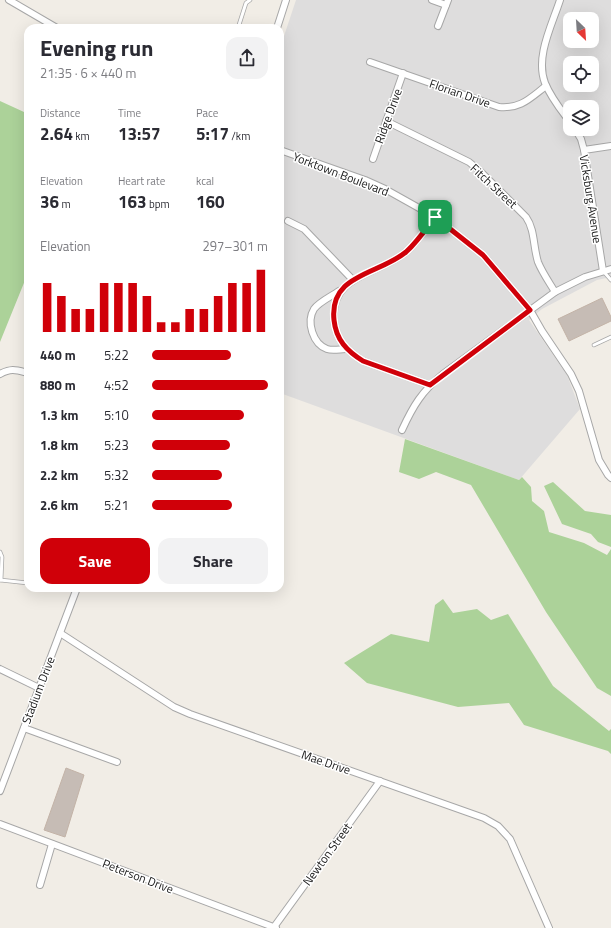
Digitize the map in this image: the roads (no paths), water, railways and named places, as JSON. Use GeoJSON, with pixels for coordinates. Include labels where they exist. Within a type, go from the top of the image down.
{"type":"FeatureCollection","features":[{"type":"Feature","properties":{"kind":"street"},"geometry":{"type":"LineString","coordinates":[[9,0],[50,24]]}},
{"type":"Feature","properties":{"kind":"street"},"geometry":{"type":"LineString","coordinates":[[278,24],[286,0]]}},
{"type":"Feature","properties":{"kind":"street"},"geometry":{"type":"LineString","coordinates":[[432,0],[447,3],[438,26]]}},
{"type":"Feature","properties":{"kind":"street"},"geometry":{"type":"LineString","coordinates":[[560,0],[546,42],[543,59],[546,86],[563,112]]}},
{"type":"Feature","properties":{"kind":"street","name":"Florian Drive"},"geometry":{"type":"LineString","coordinates":[[370,62],[499,107],[510,108],[520,105],[546,86]]}},
{"type":"Feature","properties":{"kind":"street","name":"Ridge Drive"},"geometry":{"type":"LineString","coordinates":[[373,159],[403,73]]}},
{"type":"Feature","properties":{"kind":"street","name":"Fitch Street"},"geometry":{"type":"LineString","coordinates":[[386,121],[469,162],[526,216],[533,230],[535,252],[538,263],[555,292]]}},
{"type":"Feature","properties":{"kind":"street","name":"Vicksburg Avenue"},"geometry":{"type":"LineString","coordinates":[[579,136],[584,150],[603,271]]}},
{"type":"Feature","properties":{"kind":"street"},"geometry":{"type":"LineString","coordinates":[[584,150],[611,146]]}},
{"type":"Feature","properties":{"kind":"street","name":"Yorktown Boulevard"},"geometry":{"type":"LineString","coordinates":[[284,151],[365,180],[395,194],[435,217],[483,255],[530,310],[542,331],[571,374],[575,382],[598,460],[611,478]]}},
{"type":"Feature","properties":{"kind":"street"},"geometry":{"type":"LineString","coordinates":[[346,349],[327,349],[320,345],[312,332],[310,322],[314,309],[352,279],[391,262],[406,252],[435,217]]}},
{"type":"Feature","properties":{"kind":"street"},"geometry":{"type":"LineString","coordinates":[[288,221],[304,229],[352,279]]}},
{"type":"Feature","properties":{"kind":"street"},"geometry":{"type":"LineString","coordinates":[[402,430],[413,406],[430,385],[555,292],[569,284],[611,269]]}},
{"type":"Feature","properties":{"kind":"street"},"geometry":{"type":"LineString","coordinates":[[341,289],[336,299],[333,311],[334,326],[346,349],[363,361],[430,385]]}},
{"type":"Feature","properties":{"kind":"street"},"geometry":{"type":"LineString","coordinates":[[0,374],[6,370],[24,372]]}},
{"type":"Feature","properties":{"kind":"street","name":"Stadium Drive"},"geometry":{"type":"LineString","coordinates":[[0,791],[76,592]]}},
{"type":"Feature","properties":{"kind":"street","name":"Mae Drive"},"geometry":{"type":"LineString","coordinates":[[60,633],[174,707],[484,818],[498,826],[505,832],[514,846],[549,928]]}},
{"type":"Feature","properties":{"kind":"street"},"geometry":{"type":"LineString","coordinates":[[0,669],[39,688]]}},
{"type":"Feature","properties":{"kind":"street"},"geometry":{"type":"LineString","coordinates":[[24,728],[117,762]]}},
{"type":"Feature","properties":{"kind":"street","name":"Newton Street"},"geometry":{"type":"LineString","coordinates":[[275,928],[380,781]]}},
{"type":"Feature","properties":{"kind":"street","name":"Peterson Drive"},"geometry":{"type":"LineString","coordinates":[[0,824],[275,928]]}},
{"type":"Feature","properties":{"kind":"street"},"geometry":{"type":"LineString","coordinates":[[40,885],[52,844]]}},
{"type":"Feature","properties":{"kind":"lane"},"geometry":{"type":"LineString","coordinates":[[239,24],[246,3],[250,0]]}},
{"type":"Feature","properties":{"kind":"lane"},"geometry":{"type":"LineString","coordinates":[[603,271],[611,280]]}},
{"type":"Feature","properties":{"kind":"lane"},"geometry":{"type":"LineString","coordinates":[[594,345],[611,337]]}},
{"type":"Feature","properties":{"kind":"lane"},"geometry":{"type":"LineString","coordinates":[[0,552],[2,557],[1,580],[24,583]]}}]}
